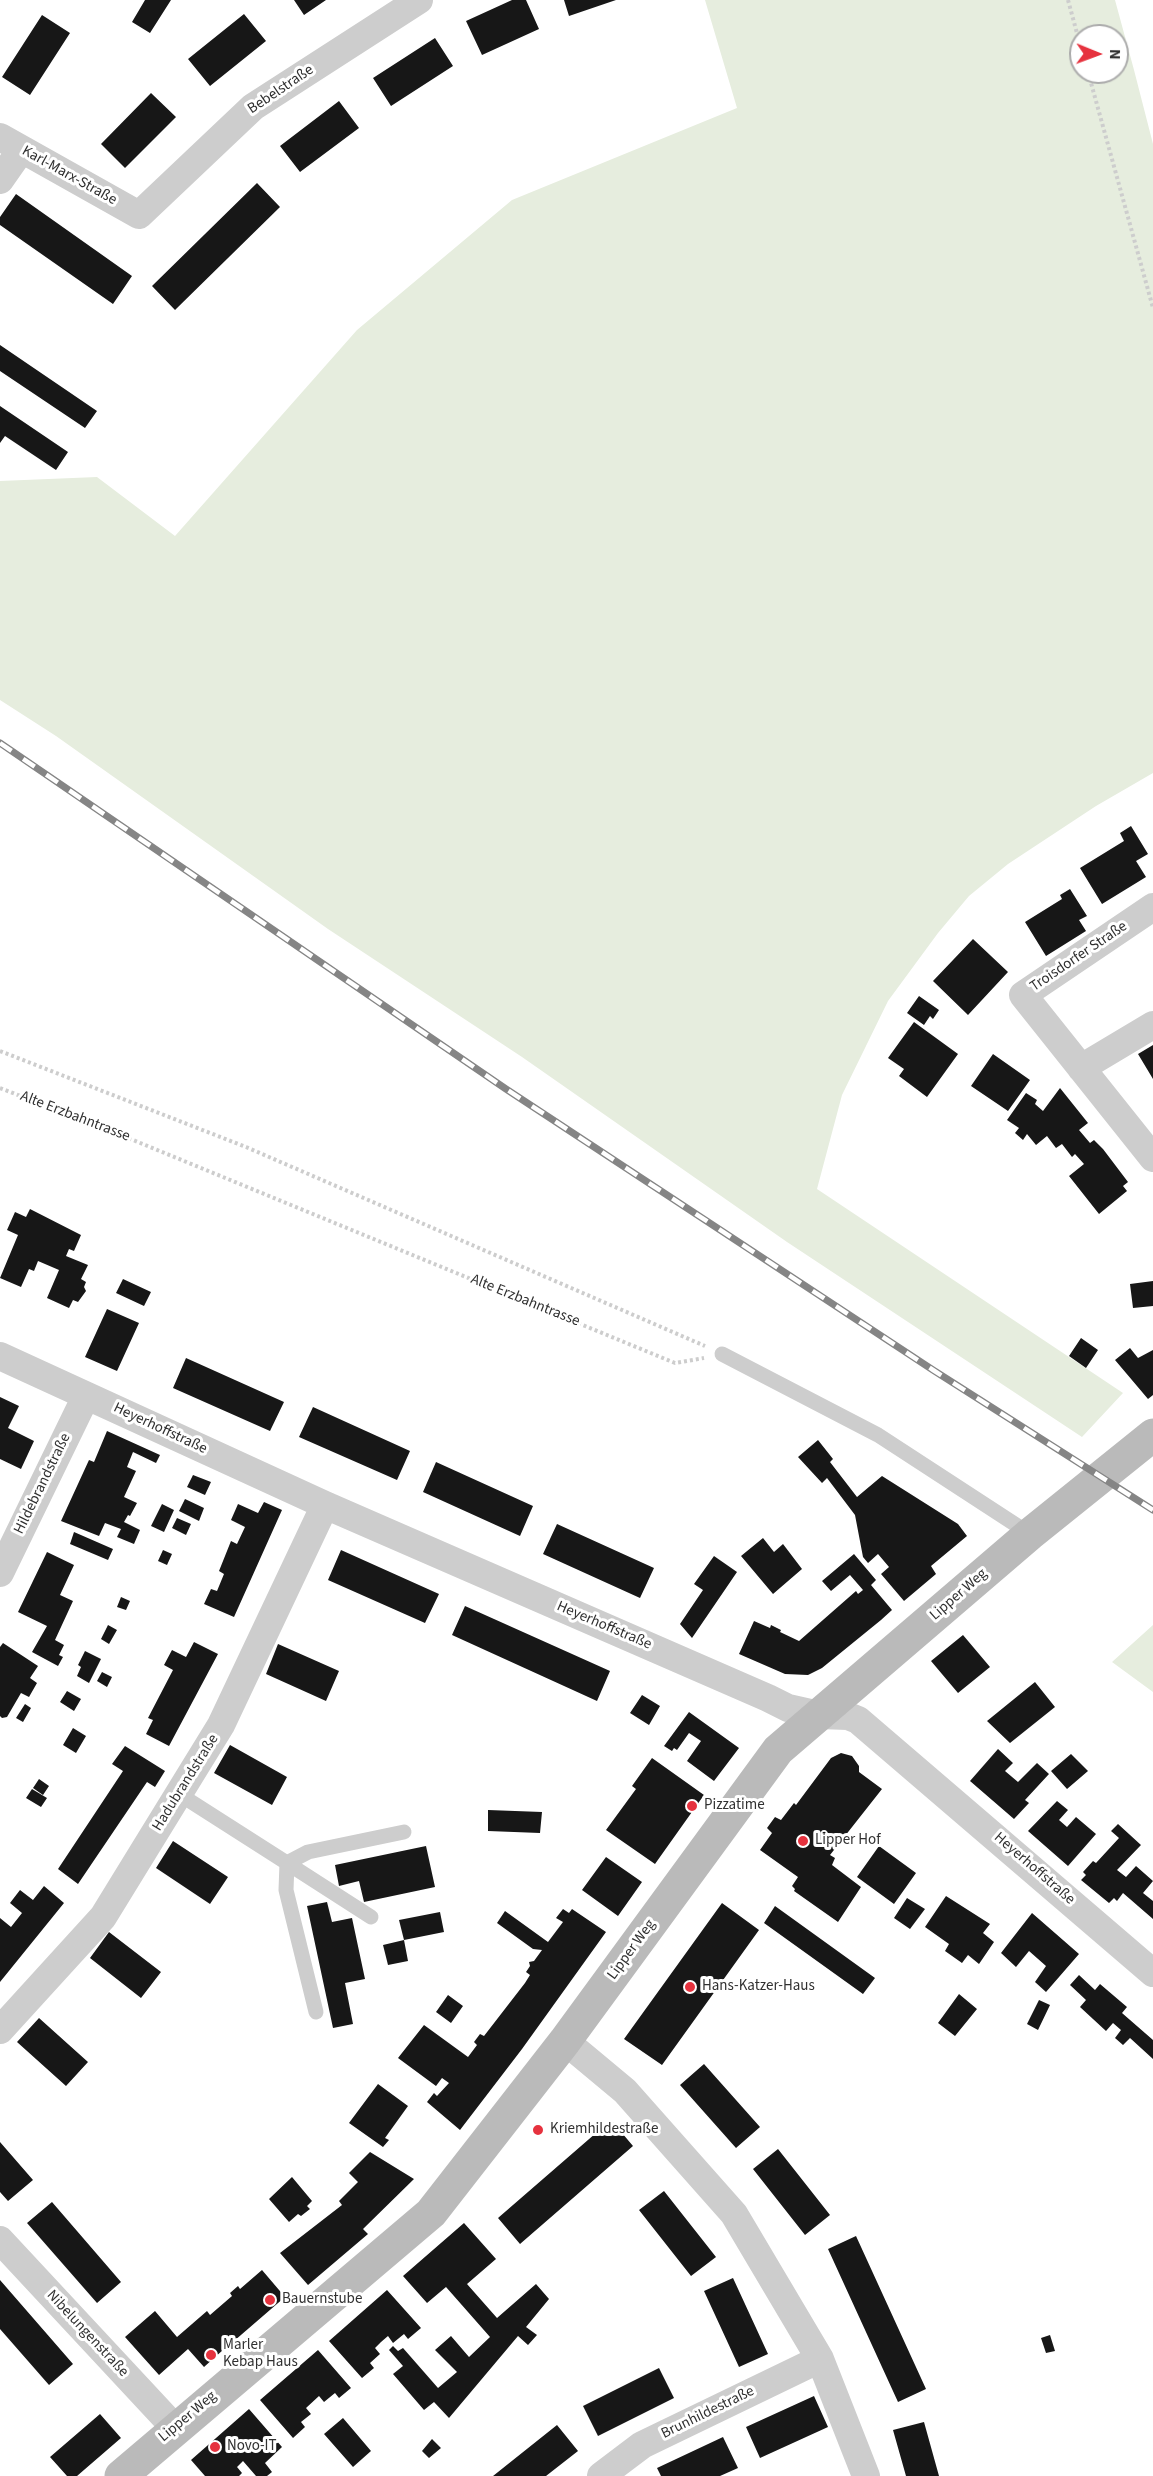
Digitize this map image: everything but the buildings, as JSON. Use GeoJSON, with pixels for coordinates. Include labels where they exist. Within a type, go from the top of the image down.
{"type":"FeatureCollection","features":[{"type":"Feature","properties":{"kind":"street","name":"Bebelstraße"},"geometry":{"type":"LineString","coordinates":[[139,214],[253,107],[411,2]]}},
{"type":"Feature","properties":{"kind":"street","name":"Karl-Marx-Straße"},"geometry":{"type":"LineString","coordinates":[[10,144],[139,214]]}},
{"type":"Feature","properties":{"kind":"street"},"geometry":{"type":"LineString","coordinates":[[0,180],[10,144]]}},
{"type":"Feature","properties":{"kind":"street","name":"Troisdorfer Straße"},"geometry":{"type":"LineString","coordinates":[[1153,908],[1023,995],[1153,1158]]}},
{"type":"Feature","properties":{"kind":"street"},"geometry":{"type":"LineString","coordinates":[[1081,1068],[1153,1025]]}},
{"type":"Feature","properties":{"kind":"street","name":"Heyerhoffstraße"},"geometry":{"type":"LineString","coordinates":[[0,1356],[324,1505],[789,1708],[819,1715],[848,1716],[868,1727],[1153,1972]]}},
{"type":"Feature","properties":{"kind":"street","name":"Hildebrandstraße"},"geometry":{"type":"LineString","coordinates":[[0,1573],[86,1396]]}},
{"type":"Feature","properties":{"kind":"street","name":"Lipper Weg"},"geometry":{"type":"LineString","coordinates":[[121,2476],[431,2213],[565,2042],[778,1750],[1029,1534],[1153,1435]]}},
{"type":"Feature","properties":{"kind":"street","name":"Hadubrandstraße"},"geometry":{"type":"LineString","coordinates":[[0,2030],[103,1917],[179,1794],[221,1725],[324,1505]]}},
{"type":"Feature","properties":{"kind":"street"},"geometry":{"type":"LineString","coordinates":[[565,2042],[625,2091],[734,2214],[820,2359],[866,2476]]}},
{"type":"Feature","properties":{"kind":"street","name":"Nibelungenstraße"},"geometry":{"type":"LineString","coordinates":[[0,2240],[175,2428]]}},
{"type":"Feature","properties":{"kind":"street","name":"Brunhildestraße"},"geometry":{"type":"LineString","coordinates":[[601,2476],[642,2445],[820,2359]]}},
{"type":"Feature","properties":{"kind":"lane"},"geometry":{"type":"LineString","coordinates":[[722,1354],[878,1435],[1029,1534]]}},
{"type":"Feature","properties":{"kind":"lane"},"geometry":{"type":"LineString","coordinates":[[179,1794],[370,1917]]}},
{"type":"Feature","properties":{"kind":"lane"},"geometry":{"type":"LineString","coordinates":[[287,1863],[308,1852],[404,1832]]}},
{"type":"Feature","properties":{"kind":"lane"},"geometry":{"type":"LineString","coordinates":[[287,1863],[286,1890],[316,2012]]}},
{"type":"Feature","properties":{"kind":"path"},"geometry":{"type":"LineString","coordinates":[[1068,0],[1074,24]]}},
{"type":"Feature","properties":{"kind":"path"},"geometry":{"type":"LineString","coordinates":[[1091,84],[1153,308]]}},
{"type":"Feature","properties":{"kind":"path"},"geometry":{"type":"LineString","coordinates":[[0,1051],[246,1147],[722,1354]]}},
{"type":"Feature","properties":{"kind":"path","name":"Alte Erzbahntrasse"},"geometry":{"type":"LineString","coordinates":[[0,1088],[144,1144],[675,1363],[722,1354]]}},
{"type":"Feature","properties":{"kind":"green space"},"geometry":{"type":"Polygon","coordinates":[[[705,0],[1115,0],[1122,24],[1069,24],[1069,84],[1129,84],[1129,52],[1153,144],[1153,773],[1096,806],[1008,864],[969,896],[938,933],[888,1001],[842,1095],[817,1189],[1123,1393],[1082,1437],[787,1242],[522,1057],[328,929],[56,736],[0,700],[0,481],[97,477],[175,536],[357,330],[512,200],[737,108],[705,0]]]}},
{"type":"Feature","properties":{"kind":"green space"},"geometry":{"type":"Polygon","coordinates":[[[1153,1625],[1153,1692],[1112,1662],[1153,1625]]]}},
{"type":"Feature","properties":{"kind":"railway"},"geometry":{"type":"LineString","coordinates":[[0,743],[506,1089],[933,1370],[1153,1510]]}},
{"type":"Feature","properties":{"kind":"place","name":"Pizzatime"},"geometry":{"type":"Point","coordinates":[692,1806]}},
{"type":"Feature","properties":{"kind":"place","name":"Lipper Hof"},"geometry":{"type":"Point","coordinates":[803,1841]}},
{"type":"Feature","properties":{"kind":"place","name":"Hans-Katzer-Haus"},"geometry":{"type":"Point","coordinates":[690,1987]}},
{"type":"Feature","properties":{"kind":"place","name":"Kriemhildestraße"},"geometry":{"type":"Point","coordinates":[538,2130]}},
{"type":"Feature","properties":{"kind":"place","name":"Bauernstube"},"geometry":{"type":"Point","coordinates":[270,2300]}},
{"type":"Feature","properties":{"kind":"place","name":"Marler Kebap Haus"},"geometry":{"type":"Point","coordinates":[211,2355]}},
{"type":"Feature","properties":{"kind":"place","name":"Novo-IT"},"geometry":{"type":"Point","coordinates":[215,2447]}}]}
